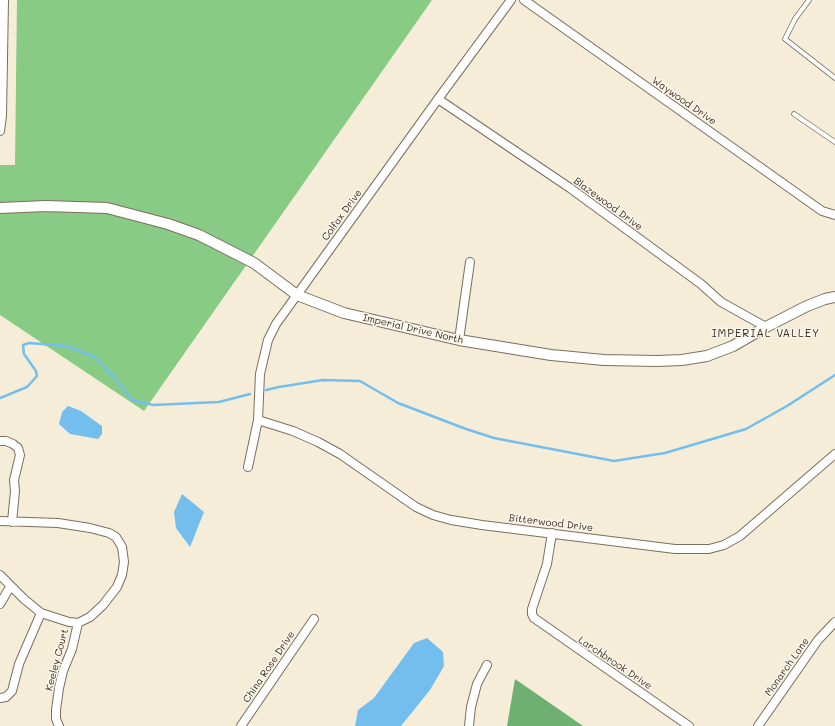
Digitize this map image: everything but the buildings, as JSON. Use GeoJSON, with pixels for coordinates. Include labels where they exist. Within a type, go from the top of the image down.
{"type":"FeatureCollection","features":[{"type":"Feature","properties":{"kind":"street"},"geometry":{"type":"LineString","coordinates":[[0,131],[2,116],[4,0]]}},
{"type":"Feature","properties":{"kind":"street","name":"Colfax Drive"},"geometry":{"type":"LineString","coordinates":[[248,467],[258,420],[260,374],[268,340],[276,324],[511,0]]}},
{"type":"Feature","properties":{"kind":"street","name":"Waywood Drive"},"geometry":{"type":"LineString","coordinates":[[524,0],[822,211],[835,215]]}},
{"type":"Feature","properties":{"kind":"street","name":"Blazewood Drive"},"geometry":{"type":"LineString","coordinates":[[438,99],[570,188],[701,284],[721,302],[766,327]]}},
{"type":"Feature","properties":{"kind":"street","name":"Imperial Drive North"},"geometry":{"type":"LineString","coordinates":[[0,208],[46,206],[107,208],[168,224],[199,235],[254,263],[297,295],[344,313],[459,340],[551,355],[604,360],[676,360],[707,356],[733,346],[807,306],[835,297]]}},
{"type":"Feature","properties":{"kind":"street"},"geometry":{"type":"LineString","coordinates":[[459,340],[470,262]]}},
{"type":"Feature","properties":{"kind":"street","name":"Bitterwood Drive"},"geometry":{"type":"LineString","coordinates":[[258,420],[293,431],[318,442],[340,454],[416,507],[433,515],[451,520],[675,549],[709,549],[724,545],[740,536],[835,454]]}},
{"type":"Feature","properties":{"kind":"street"},"geometry":{"type":"LineString","coordinates":[[0,441],[6,441],[13,444],[18,448],[20,455],[14,480],[15,491],[12,522]]}},
{"type":"Feature","properties":{"kind":"street"},"geometry":{"type":"LineString","coordinates":[[0,521],[58,523],[90,528],[109,533],[116,537],[122,547],[124,562],[122,575],[117,587],[103,605],[90,617],[78,623],[69,622],[42,613],[10,587],[0,575]]}},
{"type":"Feature","properties":{"kind":"street","name":"Larchbrook Drive"},"geometry":{"type":"LineString","coordinates":[[552,534],[547,564],[532,609],[534,618],[540,624],[689,726]]}},
{"type":"Feature","properties":{"kind":"street"},"geometry":{"type":"LineString","coordinates":[[0,604],[10,587]]}},
{"type":"Feature","properties":{"kind":"street"},"geometry":{"type":"LineString","coordinates":[[0,698],[6,697],[12,691],[19,664],[42,613]]}},
{"type":"Feature","properties":{"kind":"street","name":"China Rose Drive"},"geometry":{"type":"LineString","coordinates":[[241,726],[314,619]]}},
{"type":"Feature","properties":{"kind":"street","name":"Monarch Lane"},"geometry":{"type":"LineString","coordinates":[[758,726],[818,640],[835,622]]}},
{"type":"Feature","properties":{"kind":"street","name":"Keeley Court"},"geometry":{"type":"LineString","coordinates":[[59,726],[56,719],[56,710],[59,688],[63,671],[72,649],[78,623]]}},
{"type":"Feature","properties":{"kind":"street"},"geometry":{"type":"LineString","coordinates":[[469,726],[471,707],[477,684],[487,665]]}},
{"type":"Feature","properties":{"kind":"lane"},"geometry":{"type":"LineString","coordinates":[[809,0],[795,19],[785,39],[835,78]]}},
{"type":"Feature","properties":{"kind":"lane"},"geometry":{"type":"LineString","coordinates":[[794,114],[835,142]]}},
{"type":"Feature","properties":{"kind":"green space"},"geometry":{"type":"Polygon","coordinates":[[[17,0],[432,0],[144,411],[0,315],[0,165],[15,165],[17,0]]]}},
{"type":"Feature","properties":{"kind":"green space"},"geometry":{"type":"Polygon","coordinates":[[[515,679],[583,726],[507,726],[515,679]]]}},
{"type":"Feature","properties":{"kind":"water"},"geometry":{"type":"Polygon","coordinates":[[[68,406],[81,411],[102,426],[102,434],[98,439],[70,434],[59,424],[62,412],[68,406]]]}},
{"type":"Feature","properties":{"kind":"water"},"geometry":{"type":"Polygon","coordinates":[[[182,494],[204,512],[190,547],[176,528],[174,512],[182,494]]]}},
{"type":"Feature","properties":{"kind":"water"},"geometry":{"type":"Polygon","coordinates":[[[427,638],[443,652],[444,666],[430,690],[401,726],[355,726],[358,710],[374,698],[414,643],[427,638]]]}},
{"type":"Feature","properties":{"kind":"waterway"},"geometry":{"type":"LineString","coordinates":[[0,398],[27,387],[37,376],[36,371],[24,354],[23,345],[29,343],[66,346],[95,357],[114,377],[132,400],[153,405],[219,402],[250,394]]}},
{"type":"Feature","properties":{"kind":"waterway"},"geometry":{"type":"LineString","coordinates":[[266,390],[323,380],[360,381],[398,403],[494,438],[614,461],[665,453],[746,429],[787,406],[835,375]]}},
{"type":"Feature","properties":{"kind":"district","name":"IMPERIAL VALLEY"},"geometry":{"type":"Point","coordinates":[766,334]}}]}
